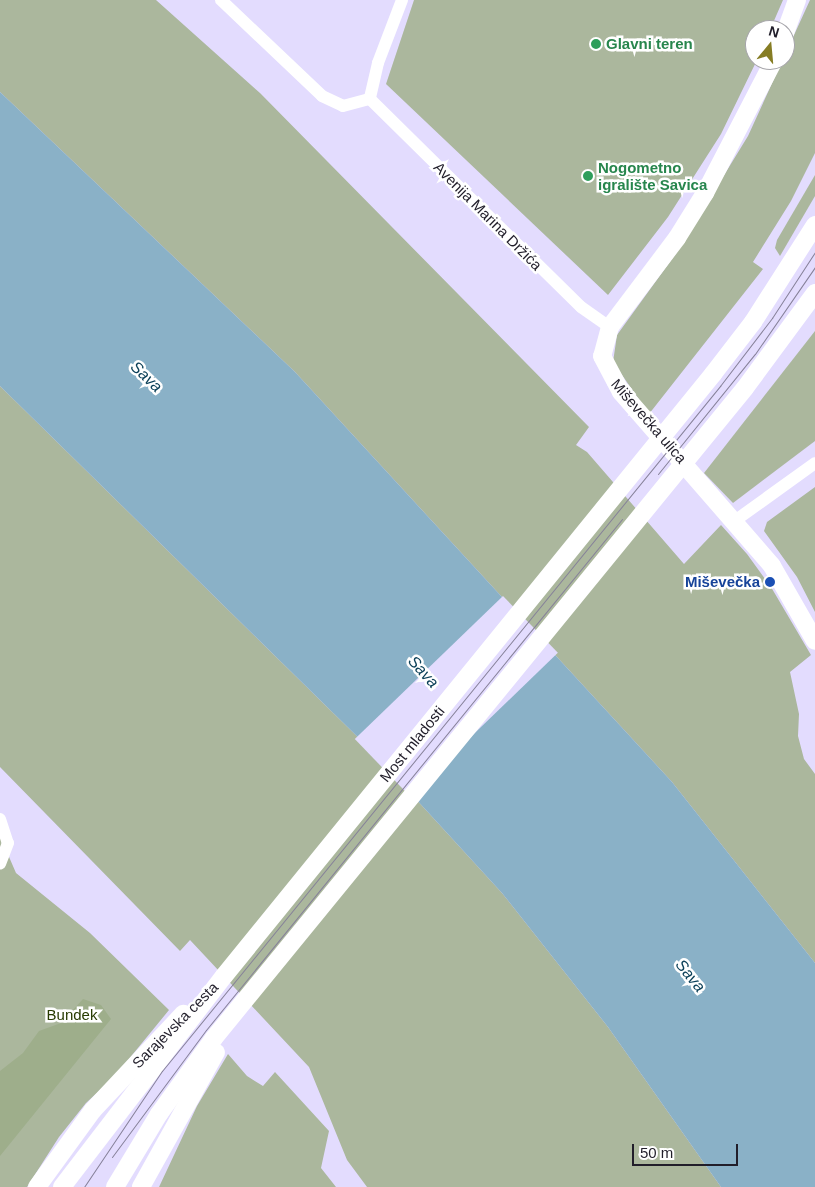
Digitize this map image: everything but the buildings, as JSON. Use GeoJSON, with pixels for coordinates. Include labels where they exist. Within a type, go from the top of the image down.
{"type":"FeatureCollection","features":[{"type":"Feature","properties":{"kind":"main road"},"geometry":{"type":"LineString","coordinates":[[790,20],[797,0]]}},
{"type":"Feature","properties":{"kind":"main road","name":"Miševečka ulica"},"geometry":{"type":"LineString","coordinates":[[769,70],[705,193],[677,238],[610,327],[602,356],[609,375],[736,520],[781,579],[815,641]]}},
{"type":"Feature","properties":{"kind":"main road","name":"Most mladosti"},"geometry":{"type":"LineString","coordinates":[[224,976],[724,359],[781,281],[815,225]]}},
{"type":"Feature","properties":{"kind":"main road"},"geometry":{"type":"LineString","coordinates":[[115,1187],[168,1101],[779,345],[812,297]]}},
{"type":"Feature","properties":{"kind":"main road","name":"Sarajevska cesta"},"geometry":{"type":"LineString","coordinates":[[37,1187],[93,1110],[191,1012],[224,976]]}},
{"type":"Feature","properties":{"kind":"main road","name":"Sarajevska cesta"},"geometry":{"type":"LineString","coordinates":[[62,1187],[191,1012]]}},
{"type":"Feature","properties":{"kind":"main road"},"geometry":{"type":"LineString","coordinates":[[141,1187],[217,1042]]}},
{"type":"Feature","properties":{"kind":"street"},"geometry":{"type":"LineString","coordinates":[[221,0],[322,96],[343,106],[370,100],[378,62],[402,0]]}},
{"type":"Feature","properties":{"kind":"street","name":"Avenija Marina Držića"},"geometry":{"type":"LineString","coordinates":[[370,100],[581,307],[610,327]]}},
{"type":"Feature","properties":{"kind":"street"},"geometry":{"type":"LineString","coordinates":[[736,520],[815,463]]}},
{"type":"Feature","properties":{"kind":"street"},"geometry":{"type":"LineString","coordinates":[[0,820],[8,843],[0,864]]}},
{"type":"Feature","properties":{"kind":"green space"},"geometry":{"type":"Polygon","coordinates":[[[0,0],[156,0],[260,93],[589,427],[576,445],[587,452],[684,564],[721,525],[747,554],[771,587],[811,655],[790,672],[799,714],[798,736],[804,759],[815,774],[815,963],[672,782],[295,372],[0,92],[0,0]]]}},
{"type":"Feature","properties":{"kind":"green space","name":"Nogometno igralište Savica"},"geometry":{"type":"Polygon","coordinates":[[[414,0],[783,0],[774,20],[745,20],[745,70],[752,70],[721,134],[668,217],[608,295],[386,84],[414,0]]]}},
{"type":"Feature","properties":{"kind":"green space"},"geometry":{"type":"Polygon","coordinates":[[[810,0],[815,0],[815,153],[791,201],[753,262],[763,269],[649,414],[613,362],[617,335],[677,252],[748,136],[778,70],[795,70],[795,33],[810,0]]]}},
{"type":"Feature","properties":{"kind":"green space"},"geometry":{"type":"Polygon","coordinates":[[[815,175],[815,196],[780,256],[775,248],[777,240],[815,175]]]}},
{"type":"Feature","properties":{"kind":"green space"},"geometry":{"type":"Polygon","coordinates":[[[815,331],[815,441],[733,503],[704,473],[815,331]]]}},
{"type":"Feature","properties":{"kind":"green space"},"geometry":{"type":"Polygon","coordinates":[[[0,386],[371,750],[502,893],[608,1027],[721,1187],[367,1187],[347,1160],[309,1067],[190,940],[180,951],[0,767],[0,386]]]}},
{"type":"Feature","properties":{"kind":"green space"},"geometry":{"type":"Polygon","coordinates":[[[815,487],[815,612],[797,577],[764,531],[767,522],[815,487]]]}},
{"type":"Feature","properties":{"kind":"green space","name":"Bundek"},"geometry":{"type":"Polygon","coordinates":[[[0,836],[16,873],[90,933],[169,1010],[115,1076],[86,1103],[59,1137],[27,1187],[0,1187],[0,836]]]}},
{"type":"Feature","properties":{"kind":"green space"},"geometry":{"type":"Polygon","coordinates":[[[83,999],[101,1005],[111,1019],[0,1156],[0,1071],[23,1053],[39,1031],[61,1023],[83,999]]]}},
{"type":"Feature","properties":{"kind":"green space"},"geometry":{"type":"Polygon","coordinates":[[[228,1054],[247,1076],[263,1086],[275,1072],[329,1131],[321,1168],[336,1187],[159,1187],[197,1106],[228,1054]]]}},
{"type":"Feature","properties":{"kind":"water","name":"Sava"},"geometry":{"type":"Polygon","coordinates":[[[0,92],[295,372],[672,782],[815,963],[815,1187],[721,1187],[608,1027],[502,893],[371,750],[0,386],[0,92]]]}},
{"type":"Feature","properties":{"kind":"pier"},"geometry":{"type":"Polygon","coordinates":[[[503,596],[558,653],[410,796],[355,739],[503,596]]]}},
{"type":"Feature","properties":{"kind":"tram line"},"geometry":{"type":"LineString","coordinates":[[84,1187],[162,1071],[720,386],[772,318],[815,252]]}},
{"type":"Feature","properties":{"kind":"tram line"},"geometry":{"type":"LineString","coordinates":[[658,474],[755,354],[815,267]]}},
{"type":"Feature","properties":{"kind":"tram line"},"geometry":{"type":"LineString","coordinates":[[112,1157],[206,1030],[622,519]]}},
{"type":"Feature","properties":{"kind":"place","name":"Glavni teren"},"geometry":{"type":"Point","coordinates":[596,44]}},
{"type":"Feature","properties":{"kind":"place","name":"Nogometno igralište Savica"},"geometry":{"type":"Point","coordinates":[588,176]}},
{"type":"Feature","properties":{"kind":"place","name":"Miševečka"},"geometry":{"type":"Point","coordinates":[770,582]}}]}
